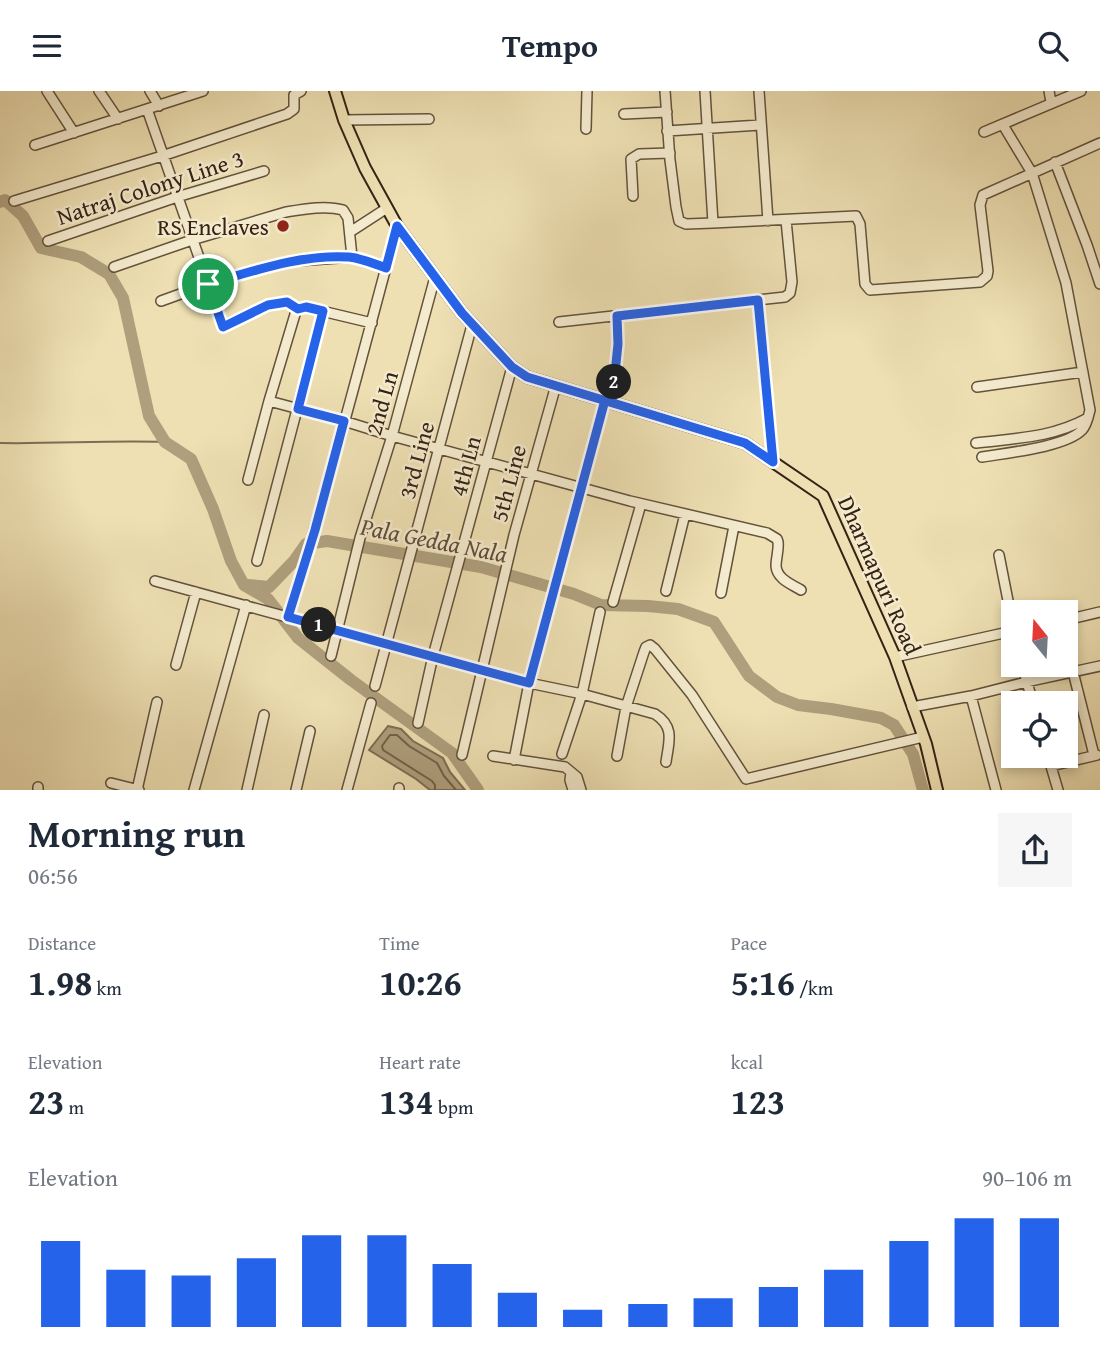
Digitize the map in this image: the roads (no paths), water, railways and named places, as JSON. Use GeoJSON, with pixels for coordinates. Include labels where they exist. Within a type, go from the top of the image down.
{"type":"FeatureCollection","features":[{"type":"Feature","properties":{"kind":"main road","name":"Dharmapuri Road"},"geometry":{"type":"LineString","coordinates":[[335,91],[344,120],[365,168],[397,226],[472,325],[512,367],[527,377],[745,443],[823,496],[895,657],[923,737],[937,790]]}},
{"type":"Feature","properties":{"kind":"street"},"geometry":{"type":"LineString","coordinates":[[47,91],[74,133]]}},
{"type":"Feature","properties":{"kind":"street"},"geometry":{"type":"LineString","coordinates":[[99,91],[118,119]]}},
{"type":"Feature","properties":{"kind":"street"},"geometry":{"type":"LineString","coordinates":[[150,91],[159,106]]}},
{"type":"Feature","properties":{"kind":"street"},"geometry":{"type":"LineString","coordinates":[[35,145],[203,91]]}},
{"type":"Feature","properties":{"kind":"street"},"geometry":{"type":"LineString","coordinates":[[14,201],[287,114],[294,109],[294,95],[301,91]]}},
{"type":"Feature","properties":{"kind":"street"},"geometry":{"type":"LineString","coordinates":[[586,129],[587,91]]}},
{"type":"Feature","properties":{"kind":"street"},"geometry":{"type":"LineString","coordinates":[[665,91],[667,131],[679,221],[686,224],[856,216],[860,224],[865,284],[870,290],[974,283],[983,279],[988,271],[981,199],[983,195],[1100,143]]}},
{"type":"Feature","properties":{"kind":"street"},"geometry":{"type":"LineString","coordinates":[[705,91],[713,223]]}},
{"type":"Feature","properties":{"kind":"street"},"geometry":{"type":"LineString","coordinates":[[759,91],[768,221]]}},
{"type":"Feature","properties":{"kind":"street"},"geometry":{"type":"LineString","coordinates":[[1049,91],[1051,103]]}},
{"type":"Feature","properties":{"kind":"street"},"geometry":{"type":"LineString","coordinates":[[985,132],[1081,91]]}},
{"type":"Feature","properties":{"kind":"street"},"geometry":{"type":"LineString","coordinates":[[147,109],[223,327],[268,305],[287,302],[298,309],[306,307],[372,323]]}},
{"type":"Feature","properties":{"kind":"street"},"geometry":{"type":"LineString","coordinates":[[624,114],[667,112]]}},
{"type":"Feature","properties":{"kind":"street"},"geometry":{"type":"LineString","coordinates":[[344,120],[429,119]]}},
{"type":"Feature","properties":{"kind":"street"},"geometry":{"type":"LineString","coordinates":[[667,131],[761,125]]}},
{"type":"Feature","properties":{"kind":"street"},"geometry":{"type":"LineString","coordinates":[[982,457],[1046,446],[1075,436],[1086,426],[1089,403],[1066,283],[1032,173],[1003,125]]}},
{"type":"Feature","properties":{"kind":"street"},"geometry":{"type":"LineString","coordinates":[[633,196],[631,159],[639,154],[670,153]]}},
{"type":"Feature","properties":{"kind":"street"},"geometry":{"type":"LineString","coordinates":[[1055,162],[1100,284]]}},
{"type":"Feature","properties":{"kind":"street","name":"Natraj Colony Line 3"},"geometry":{"type":"LineString","coordinates":[[48,241],[264,171]]}},
{"type":"Feature","properties":{"kind":"street"},"geometry":{"type":"LineString","coordinates":[[350,232],[387,208]]}},
{"type":"Feature","properties":{"kind":"street"},"geometry":{"type":"LineString","coordinates":[[114,267],[192,240],[300,209],[340,209],[346,213],[352,257]]}},
{"type":"Feature","properties":{"kind":"street"},"geometry":{"type":"LineString","coordinates":[[559,322],[785,297],[792,288],[786,220]]}},
{"type":"Feature","properties":{"kind":"street"},"geometry":{"type":"LineString","coordinates":[[288,617],[315,530],[397,226]]}},
{"type":"Feature","properties":{"kind":"street"},"geometry":{"type":"LineString","coordinates":[[162,301],[208,284],[273,265],[297,261],[352,257],[386,268]]}},
{"type":"Feature","properties":{"kind":"street","name":"2nd Ln"},"geometry":{"type":"LineString","coordinates":[[331,656],[360,538],[392,436],[435,277]]}},
{"type":"Feature","properties":{"kind":"street"},"geometry":{"type":"LineString","coordinates":[[758,300],[773,462]]}},
{"type":"Feature","properties":{"kind":"street"},"geometry":{"type":"LineString","coordinates":[[248,480],[293,318],[298,309]]}},
{"type":"Feature","properties":{"kind":"street"},"geometry":{"type":"LineString","coordinates":[[257,561],[323,311]]}},
{"type":"Feature","properties":{"kind":"street"},"geometry":{"type":"LineString","coordinates":[[514,759],[529,683],[547,614],[609,401],[618,344],[617,316]]}},
{"type":"Feature","properties":{"kind":"street","name":"3rd Line"},"geometry":{"type":"LineString","coordinates":[[375,686],[472,325]]}},
{"type":"Feature","properties":{"kind":"street","name":"4th Ln"},"geometry":{"type":"LineString","coordinates":[[418,723],[433,656],[512,367]]}},
{"type":"Feature","properties":{"kind":"street"},"geometry":{"type":"LineString","coordinates":[[977,387],[1083,372]]}},
{"type":"Feature","properties":{"kind":"street","name":"5th Line"},"geometry":{"type":"LineString","coordinates":[[462,755],[514,535],[556,385]]}},
{"type":"Feature","properties":{"kind":"street"},"geometry":{"type":"LineString","coordinates":[[269,401],[642,504],[767,533],[777,539],[779,546],[776,563],[778,573],[801,590]]}},
{"type":"Feature","properties":{"kind":"street"},"geometry":{"type":"LineString","coordinates":[[976,443],[1055,433],[1088,418]]}},
{"type":"Feature","properties":{"kind":"street"},"geometry":{"type":"LineString","coordinates":[[613,602],[642,504]]}},
{"type":"Feature","properties":{"kind":"street"},"geometry":{"type":"LineString","coordinates":[[666,591],[685,515]]}},
{"type":"Feature","properties":{"kind":"street"},"geometry":{"type":"LineString","coordinates":[[721,593],[734,526]]}},
{"type":"Feature","properties":{"kind":"street"},"geometry":{"type":"LineString","coordinates":[[999,555],[1008,600]]}},
{"type":"Feature","properties":{"kind":"street"},"geometry":{"type":"LineString","coordinates":[[155,581],[529,683],[655,714],[668,726],[670,735],[666,762]]}},
{"type":"Feature","properties":{"kind":"street"},"geometry":{"type":"LineString","coordinates":[[176,665],[196,592]]}},
{"type":"Feature","properties":{"kind":"street"},"geometry":{"type":"LineString","coordinates":[[194,790],[246,605]]}},
{"type":"Feature","properties":{"kind":"street"},"geometry":{"type":"LineString","coordinates":[[562,754],[582,694],[600,612]]}},
{"type":"Feature","properties":{"kind":"street"},"geometry":{"type":"LineString","coordinates":[[1078,617],[1100,612]]}},
{"type":"Feature","properties":{"kind":"street"},"geometry":{"type":"LineString","coordinates":[[895,657],[1001,634]]}},
{"type":"Feature","properties":{"kind":"street"},"geometry":{"type":"LineString","coordinates":[[617,756],[626,707],[644,652],[650,645],[692,695],[746,779],[923,737]]}},
{"type":"Feature","properties":{"kind":"street"},"geometry":{"type":"LineString","coordinates":[[1078,672],[1100,666]]}},
{"type":"Feature","properties":{"kind":"street"},"geometry":{"type":"LineString","coordinates":[[1025,677],[1029,691]]}},
{"type":"Feature","properties":{"kind":"street"},"geometry":{"type":"LineString","coordinates":[[912,707],[1049,677]]}},
{"type":"Feature","properties":{"kind":"street"},"geometry":{"type":"LineString","coordinates":[[1073,677],[1097,755],[1078,760]]}},
{"type":"Feature","properties":{"kind":"street"},"geometry":{"type":"LineString","coordinates":[[971,696],[996,790]]}},
{"type":"Feature","properties":{"kind":"street"},"geometry":{"type":"LineString","coordinates":[[111,783],[138,790],[157,702]]}},
{"type":"Feature","properties":{"kind":"street"},"geometry":{"type":"LineString","coordinates":[[347,790],[371,703]]}},
{"type":"Feature","properties":{"kind":"street"},"geometry":{"type":"LineString","coordinates":[[247,790],[264,715]]}},
{"type":"Feature","properties":{"kind":"street"},"geometry":{"type":"LineString","coordinates":[[296,790],[310,731]]}},
{"type":"Feature","properties":{"kind":"street"},"geometry":{"type":"LineString","coordinates":[[493,756],[565,767],[577,778],[581,790]]}},
{"type":"Feature","properties":{"kind":"street"},"geometry":{"type":"LineString","coordinates":[[1052,768],[1058,790]]}},
{"type":"Feature","properties":{"kind":"street"},"geometry":{"type":"LineString","coordinates":[[571,773],[573,790]]}},
{"type":"Feature","properties":{"kind":"water"},"geometry":{"type":"Polygon","coordinates":[[[388,726],[401,729],[413,741],[443,758],[450,772],[465,790],[430,790],[369,750],[388,726]]]}},
{"type":"Feature","properties":{"kind":"waterway"},"geometry":{"type":"LineString","coordinates":[[0,202],[5,200],[23,216],[41,248],[81,257],[109,274],[123,298],[149,416],[165,442],[191,459],[213,509],[231,561],[244,585],[268,599],[298,638],[452,753],[478,790]]}},
{"type":"Feature","properties":{"kind":"waterway"},"geometry":{"type":"LineString","coordinates":[[0,443],[165,442]]}},
{"type":"Feature","properties":{"kind":"waterway","name":"Pala Gedda Nala"},"geometry":{"type":"LineString","coordinates":[[248,585],[269,587],[306,544],[327,541],[481,567],[574,594],[601,605],[678,609],[714,622],[749,676],[777,697],[798,705],[881,718],[894,725],[913,754],[923,790]]}},
{"type":"Feature","properties":{"kind":"place","name":"RS Enclaves"},"geometry":{"type":"Point","coordinates":[283,226]}}]}
